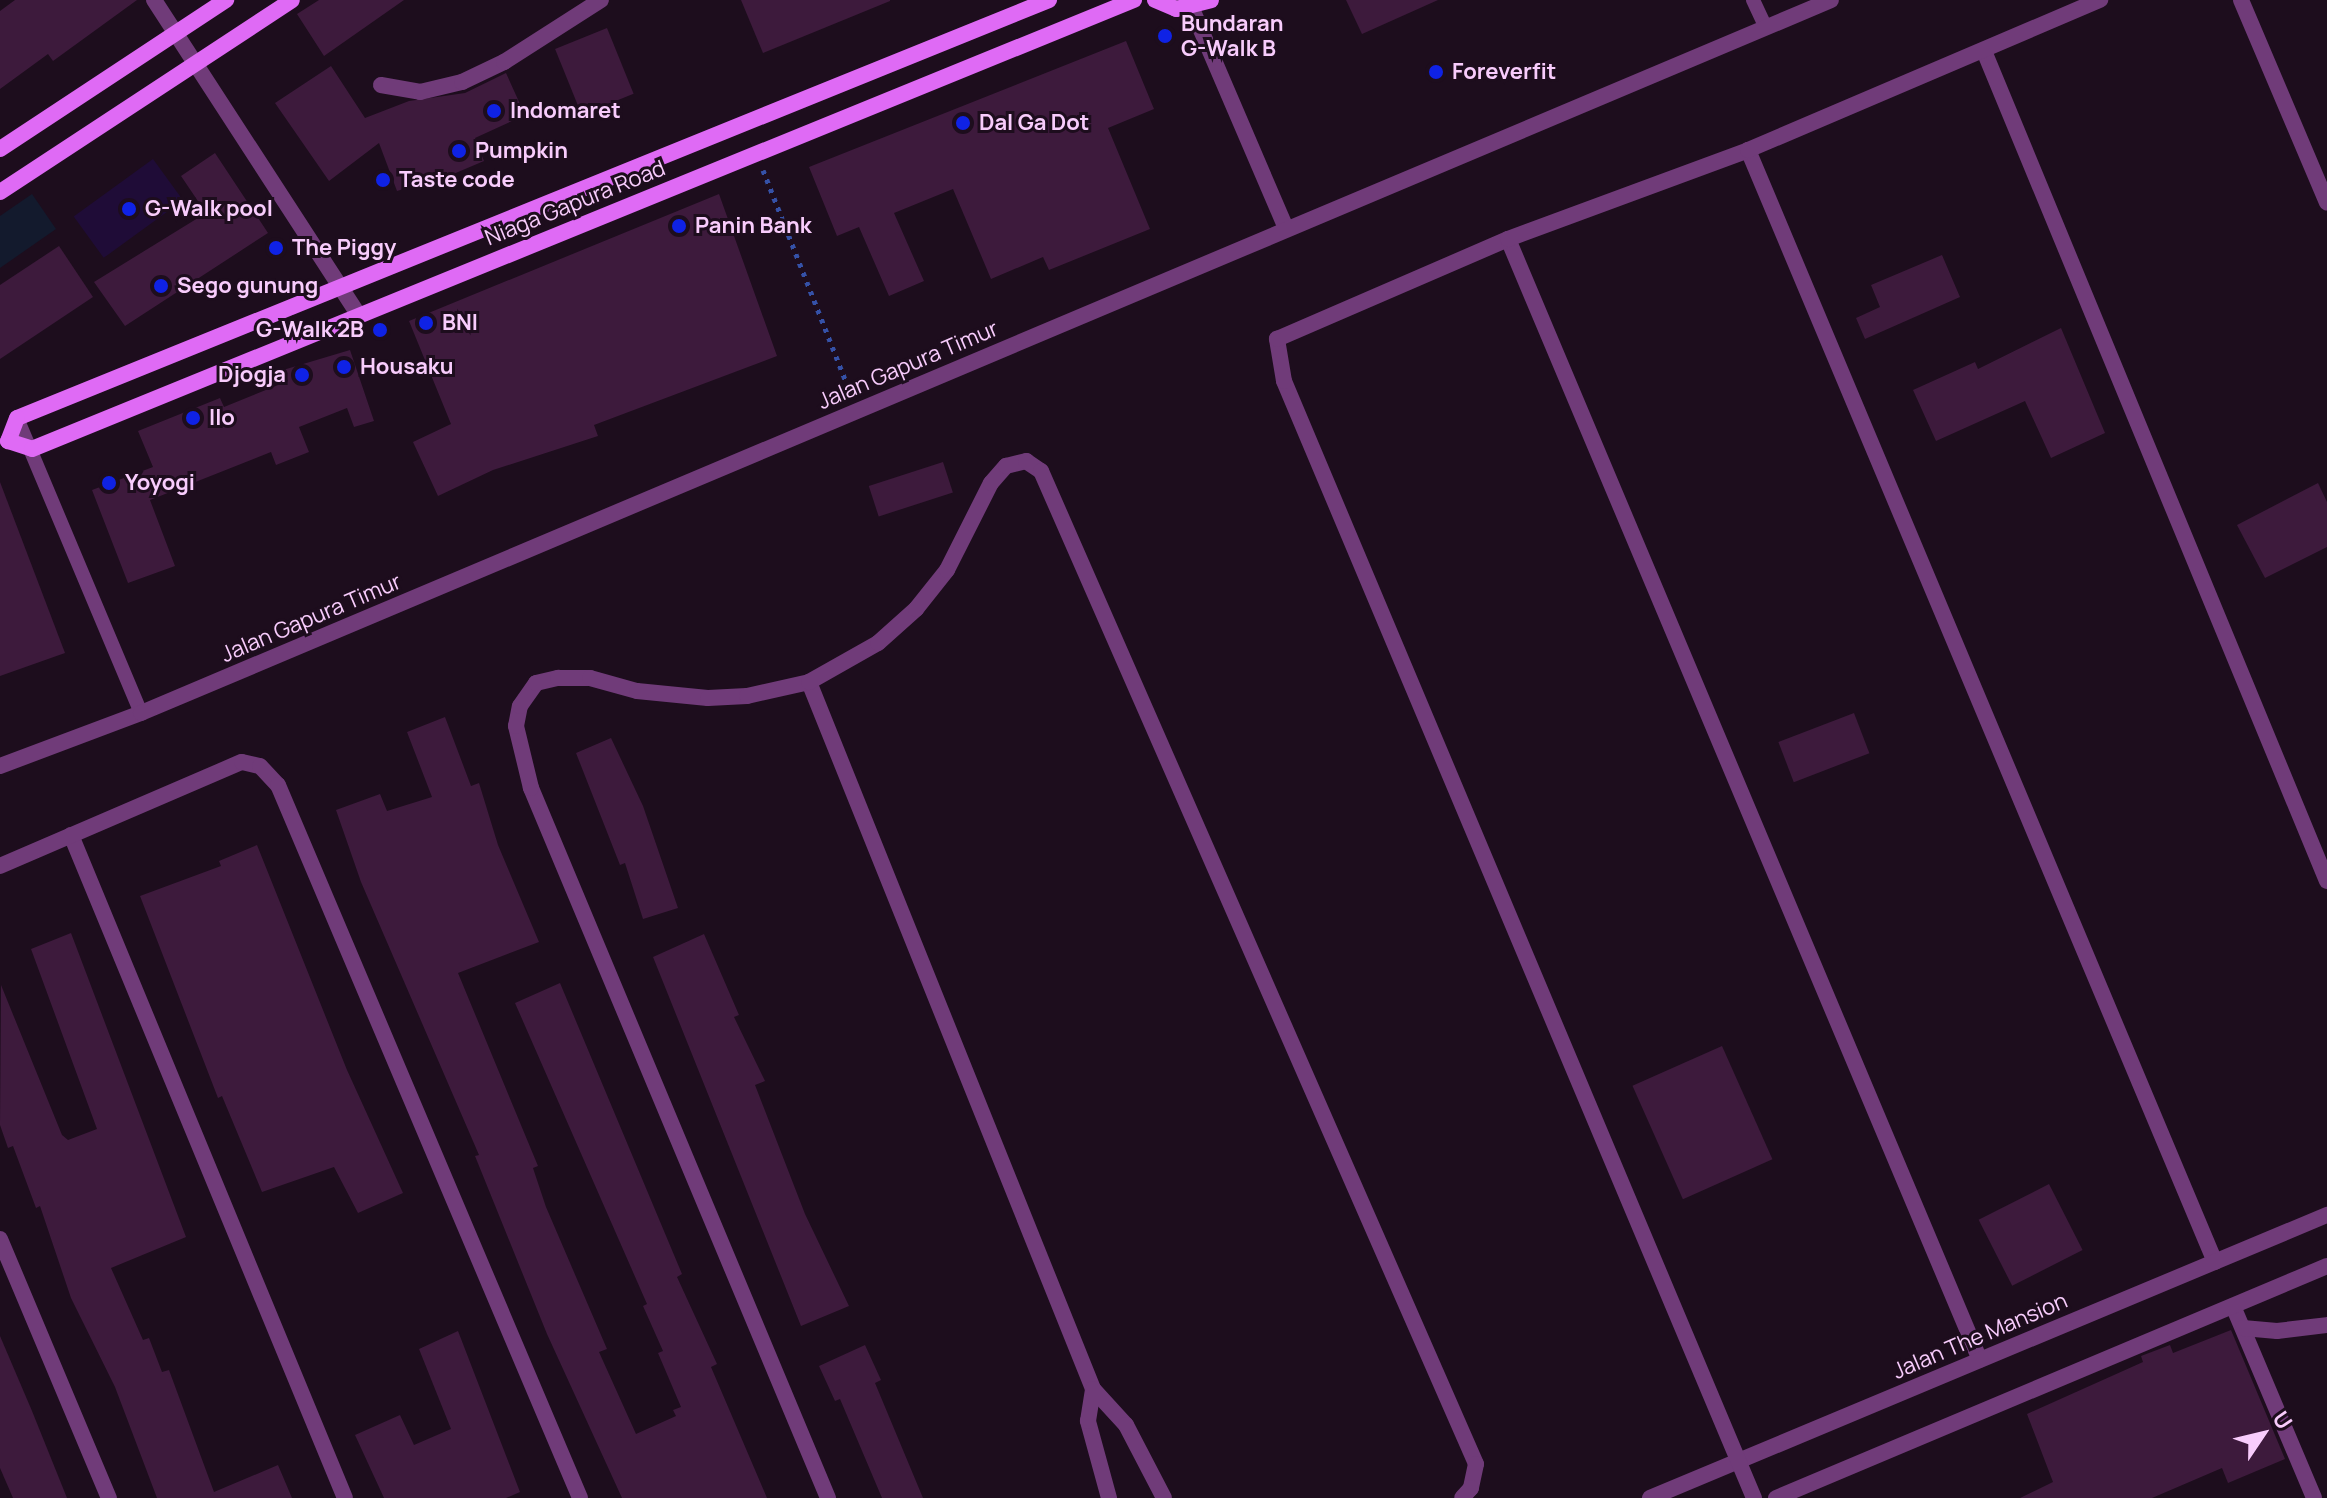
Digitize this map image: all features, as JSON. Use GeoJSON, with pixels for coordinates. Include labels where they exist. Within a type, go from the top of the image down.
{"type":"FeatureCollection","features":[{"type":"Feature","properties":{"kind":"street"},"geometry":{"type":"LineString","coordinates":[[154,0],[345,287],[358,314]]}},
{"type":"Feature","properties":{"kind":"street"},"geometry":{"type":"LineString","coordinates":[[0,149],[226,0]]}},
{"type":"Feature","properties":{"kind":"street"},"geometry":{"type":"LineString","coordinates":[[0,192],[292,0]]}},
{"type":"Feature","properties":{"kind":"street"},"geometry":{"type":"LineString","coordinates":[[381,85],[420,92],[462,82],[504,62],[601,0]]}},
{"type":"Feature","properties":{"kind":"street","name":"Niaga Gapura Road"},"geometry":{"type":"LineString","coordinates":[[17,418],[1049,0]]}},
{"type":"Feature","properties":{"kind":"street","name":"Niaga Gapura Road"},"geometry":{"type":"LineString","coordinates":[[32,449],[1134,0]]}},
{"type":"Feature","properties":{"kind":"street"},"geometry":{"type":"LineString","coordinates":[[1155,0],[1192,9],[1211,0]]}},
{"type":"Feature","properties":{"kind":"street","name":"Jalan Gapura Timur"},"geometry":{"type":"LineString","coordinates":[[0,766],[141,713],[1831,0]]}},
{"type":"Feature","properties":{"kind":"street"},"geometry":{"type":"LineString","coordinates":[[1754,1498],[1278,359],[1277,339],[1284,333],[1508,239],[1748,150],[2100,0]]}},
{"type":"Feature","properties":{"kind":"street"},"geometry":{"type":"LineString","coordinates":[[2241,0],[2327,203]]}},
{"type":"Feature","properties":{"kind":"street"},"geometry":{"type":"LineString","coordinates":[[1192,9],[1286,228]]}},
{"type":"Feature","properties":{"kind":"street"},"geometry":{"type":"LineString","coordinates":[[1984,51],[2327,881]]}},
{"type":"Feature","properties":{"kind":"street"},"geometry":{"type":"LineString","coordinates":[[1748,150],[2215,1262]]}},
{"type":"Feature","properties":{"kind":"street"},"geometry":{"type":"LineString","coordinates":[[1508,239],[1980,1360]]}},
{"type":"Feature","properties":{"kind":"street"},"geometry":{"type":"LineString","coordinates":[[17,418],[4,442],[32,449]]}},
{"type":"Feature","properties":{"kind":"street"},"geometry":{"type":"LineString","coordinates":[[828,1498],[531,788],[516,726],[520,706],[536,683],[558,678],[590,678],[637,691],[708,698],[747,696],[809,682],[878,643],[916,609],[947,570],[997,475],[1016,461],[1036,465],[1476,1464],[1471,1488],[1462,1498]]}},
{"type":"Feature","properties":{"kind":"street"},"geometry":{"type":"LineString","coordinates":[[809,682],[1093,1389],[1126,1425],[1164,1498]]}},
{"type":"Feature","properties":{"kind":"street"},"geometry":{"type":"LineString","coordinates":[[0,866],[242,762],[260,766],[278,785],[580,1498]]}},
{"type":"Feature","properties":{"kind":"street"},"geometry":{"type":"LineString","coordinates":[[71,835],[345,1498]]}},
{"type":"Feature","properties":{"kind":"street","name":"Jalan The Mansion"},"geometry":{"type":"LineString","coordinates":[[1650,1498],[2327,1215]]}},
{"type":"Feature","properties":{"kind":"street"},"geometry":{"type":"LineString","coordinates":[[0,1239],[109,1498]]}},
{"type":"Feature","properties":{"kind":"street"},"geometry":{"type":"LineString","coordinates":[[1776,1498],[2327,1266]]}},
{"type":"Feature","properties":{"kind":"street"},"geometry":{"type":"LineString","coordinates":[[2233,1306],[2314,1498]]}},
{"type":"Feature","properties":{"kind":"street"},"geometry":{"type":"LineString","coordinates":[[2243,1328],[2277,1331],[2327,1325]]}},
{"type":"Feature","properties":{"kind":"street"},"geometry":{"type":"LineString","coordinates":[[1093,1389],[1088,1421],[1109,1498]]}},
{"type":"Feature","properties":{"kind":"lane"},"geometry":{"type":"LineString","coordinates":[[1753,0],[1765,26]]}},
{"type":"Feature","properties":{"kind":"lane"},"geometry":{"type":"LineString","coordinates":[[17,418],[141,713]]}},
{"type":"Feature","properties":{"kind":"path"},"geometry":{"type":"LineString","coordinates":[[757,154],[858,411]]}},
{"type":"Feature","properties":{"kind":"shaded area","name":"G-Walk pool"},"geometry":{"type":"Polygon","coordinates":[[[153,159],[183,200],[104,258],[74,217],[153,159]]]}},
{"type":"Feature","properties":{"kind":"shaded area"},"geometry":{"type":"Polygon","coordinates":[[[32,194],[56,229],[0,268],[0,216],[32,194]]]}},
{"type":"Feature","properties":{"kind":"building"},"geometry":{"type":"Polygon","coordinates":[[[15,0],[137,0],[53,61],[48,54],[0,89],[0,11],[15,0]]]}},
{"type":"Feature","properties":{"kind":"building"},"geometry":{"type":"Polygon","coordinates":[[[319,0],[404,0],[324,56],[297,14],[319,0]]]}},
{"type":"Feature","properties":{"kind":"building"},"geometry":{"type":"Polygon","coordinates":[[[741,0],[890,0],[890,1],[763,53],[741,0]]]}},
{"type":"Feature","properties":{"kind":"building"},"geometry":{"type":"Polygon","coordinates":[[[1346,0],[1438,0],[1362,34],[1346,0]]]}},
{"type":"Feature","properties":{"kind":"building"},"geometry":{"type":"Polygon","coordinates":[[[607,28],[634,94],[582,115],[555,49],[607,28]]]}},
{"type":"Feature","properties":{"kind":"building"},"geometry":{"type":"Polygon","coordinates":[[[1126,41],[1154,109],[1108,128],[1150,229],[1049,270],[1043,257],[991,279],[953,189],[894,213],[924,281],[889,296],[859,227],[837,236],[809,167],[1126,41]]]}},
{"type":"Feature","properties":{"kind":"building"},"geometry":{"type":"Polygon","coordinates":[[[331,66],[365,118],[409,101],[465,93],[506,73],[525,115],[475,138],[484,161],[451,175],[397,191],[379,143],[329,181],[275,103],[331,66]]]}},
{"type":"Feature","properties":{"kind":"building"},"geometry":{"type":"Polygon","coordinates":[[[215,153],[268,233],[125,326],[94,282],[206,213],[181,176],[215,153]]]}},
{"type":"Feature","properties":{"kind":"building"},"geometry":{"type":"Polygon","coordinates":[[[719,194],[777,356],[594,425],[598,436],[493,470],[438,496],[413,442],[451,424],[409,321],[719,194]]]}},
{"type":"Feature","properties":{"kind":"building"},"geometry":{"type":"Polygon","coordinates":[[[59,246],[93,297],[0,359],[0,285],[59,246]]]}},
{"type":"Feature","properties":{"kind":"building"},"geometry":{"type":"Polygon","coordinates":[[[1942,255],[1960,297],[1865,339],[1856,318],[1880,307],[1871,285],[1942,255]]]}},
{"type":"Feature","properties":{"kind":"building"},"geometry":{"type":"Polygon","coordinates":[[[2061,328],[2105,433],[2051,458],[2025,401],[1936,441],[1913,390],[1975,362],[1978,369],[2061,328]]]}},
{"type":"Feature","properties":{"kind":"building"},"geometry":{"type":"Polygon","coordinates":[[[350,350],[374,421],[354,427],[347,408],[299,427],[309,452],[276,465],[271,452],[150,500],[175,566],[128,583],[92,490],[153,467],[138,431],[220,398],[224,407],[288,381],[283,370],[350,350]]]}},
{"type":"Feature","properties":{"kind":"building"},"geometry":{"type":"Polygon","coordinates":[[[943,462],[953,492],[879,517],[869,486],[943,462]]]}},
{"type":"Feature","properties":{"kind":"building"},"geometry":{"type":"Polygon","coordinates":[[[0,482],[65,653],[0,676],[0,482]]]}},
{"type":"Feature","properties":{"kind":"building"},"geometry":{"type":"Polygon","coordinates":[[[2318,483],[2327,502],[2327,547],[2265,578],[2237,525],[2318,483]]]}},
{"type":"Feature","properties":{"kind":"building"},"geometry":{"type":"Polygon","coordinates":[[[1854,713],[1869,753],[1794,782],[1778,742],[1854,713]]]}},
{"type":"Feature","properties":{"kind":"building"},"geometry":{"type":"Polygon","coordinates":[[[445,717],[471,786],[479,783],[498,845],[539,942],[458,973],[538,1166],[533,1168],[546,1207],[607,1349],[599,1352],[636,1434],[676,1416],[673,1410],[681,1407],[658,1353],[663,1351],[643,1306],[647,1304],[515,1003],[560,983],[682,1274],[677,1277],[717,1364],[711,1367],[767,1498],[622,1498],[547,1334],[475,1156],[479,1155],[361,882],[336,810],[380,794],[387,811],[432,797],[407,732],[445,717]]]}},
{"type":"Feature","properties":{"kind":"building"},"geometry":{"type":"Polygon","coordinates":[[[611,738],[643,806],[678,908],[643,919],[625,863],[620,865],[576,753],[611,738]]]}},
{"type":"Feature","properties":{"kind":"building"},"geometry":{"type":"Polygon","coordinates":[[[257,845],[347,1070],[403,1193],[358,1213],[334,1167],[262,1192],[222,1096],[218,1098],[140,896],[221,866],[219,861],[257,845]]]}},
{"type":"Feature","properties":{"kind":"building"},"geometry":{"type":"Polygon","coordinates":[[[71,933],[186,1237],[111,1268],[143,1340],[149,1338],[162,1372],[169,1370],[214,1492],[278,1465],[292,1498],[157,1498],[115,1387],[71,1298],[40,1206],[36,1208],[13,1146],[8,1148],[0,1125],[1,985],[62,1135],[68,1140],[97,1129],[31,949],[71,933]]]}},
{"type":"Feature","properties":{"kind":"building"},"geometry":{"type":"Polygon","coordinates":[[[704,934],[739,1015],[734,1017],[765,1081],[755,1085],[805,1214],[849,1306],[801,1326],[653,957],[704,934]]]}},
{"type":"Feature","properties":{"kind":"building"},"geometry":{"type":"Polygon","coordinates":[[[1722,1046],[1772,1159],[1683,1199],[1632,1086],[1722,1046]]]}},
{"type":"Feature","properties":{"kind":"building"},"geometry":{"type":"Polygon","coordinates":[[[2049,1184],[2083,1250],[2012,1286],[1979,1220],[2049,1184]]]}},
{"type":"Feature","properties":{"kind":"building"},"geometry":{"type":"Polygon","coordinates":[[[2231,1330],[2285,1459],[2228,1483],[2222,1468],[2152,1498],[2020,1498],[2053,1482],[2027,1414],[2143,1362],[2141,1356],[2170,1345],[2173,1353],[2231,1330]]]}},
{"type":"Feature","properties":{"kind":"building"},"geometry":{"type":"Polygon","coordinates":[[[458,1331],[520,1492],[506,1498],[384,1498],[355,1435],[400,1415],[414,1445],[451,1429],[419,1349],[458,1331]]]}},
{"type":"Feature","properties":{"kind":"building"},"geometry":{"type":"Polygon","coordinates":[[[0,1336],[67,1498],[13,1498],[0,1468],[0,1336]]]}},
{"type":"Feature","properties":{"kind":"building"},"geometry":{"type":"Polygon","coordinates":[[[865,1345],[881,1380],[875,1383],[923,1498],[882,1498],[840,1399],[835,1401],[819,1366],[865,1345]]]}},
{"type":"Feature","properties":{"kind":"place","name":"Bundaran G-Walk B"},"geometry":{"type":"Point","coordinates":[1165,36]}},
{"type":"Feature","properties":{"kind":"place","name":"Foreverfit"},"geometry":{"type":"Point","coordinates":[1436,72]}},
{"type":"Feature","properties":{"kind":"place","name":"Indomaret"},"geometry":{"type":"Point","coordinates":[494,111]}},
{"type":"Feature","properties":{"kind":"place","name":"Dal Ga Dot"},"geometry":{"type":"Point","coordinates":[963,123]}},
{"type":"Feature","properties":{"kind":"place","name":"Pumpkin"},"geometry":{"type":"Point","coordinates":[459,151]}},
{"type":"Feature","properties":{"kind":"place","name":"Taste code"},"geometry":{"type":"Point","coordinates":[383,180]}},
{"type":"Feature","properties":{"kind":"place","name":"G-Walk pool"},"geometry":{"type":"Point","coordinates":[129,209]}},
{"type":"Feature","properties":{"kind":"place","name":"Panin Bank"},"geometry":{"type":"Point","coordinates":[679,226]}},
{"type":"Feature","properties":{"kind":"place","name":"The Piggy"},"geometry":{"type":"Point","coordinates":[276,248]}},
{"type":"Feature","properties":{"kind":"place","name":"Sego gunung"},"geometry":{"type":"Point","coordinates":[161,286]}},
{"type":"Feature","properties":{"kind":"place","name":"BNI"},"geometry":{"type":"Point","coordinates":[426,323]}},
{"type":"Feature","properties":{"kind":"place","name":"G-Walk 2B"},"geometry":{"type":"Point","coordinates":[380,330]}},
{"type":"Feature","properties":{"kind":"place","name":"Housaku"},"geometry":{"type":"Point","coordinates":[344,367]}},
{"type":"Feature","properties":{"kind":"place","name":"Djogja"},"geometry":{"type":"Point","coordinates":[302,375]}},
{"type":"Feature","properties":{"kind":"place","name":"Ilo"},"geometry":{"type":"Point","coordinates":[193,418]}},
{"type":"Feature","properties":{"kind":"place","name":"Yoyogi"},"geometry":{"type":"Point","coordinates":[109,483]}}]}
